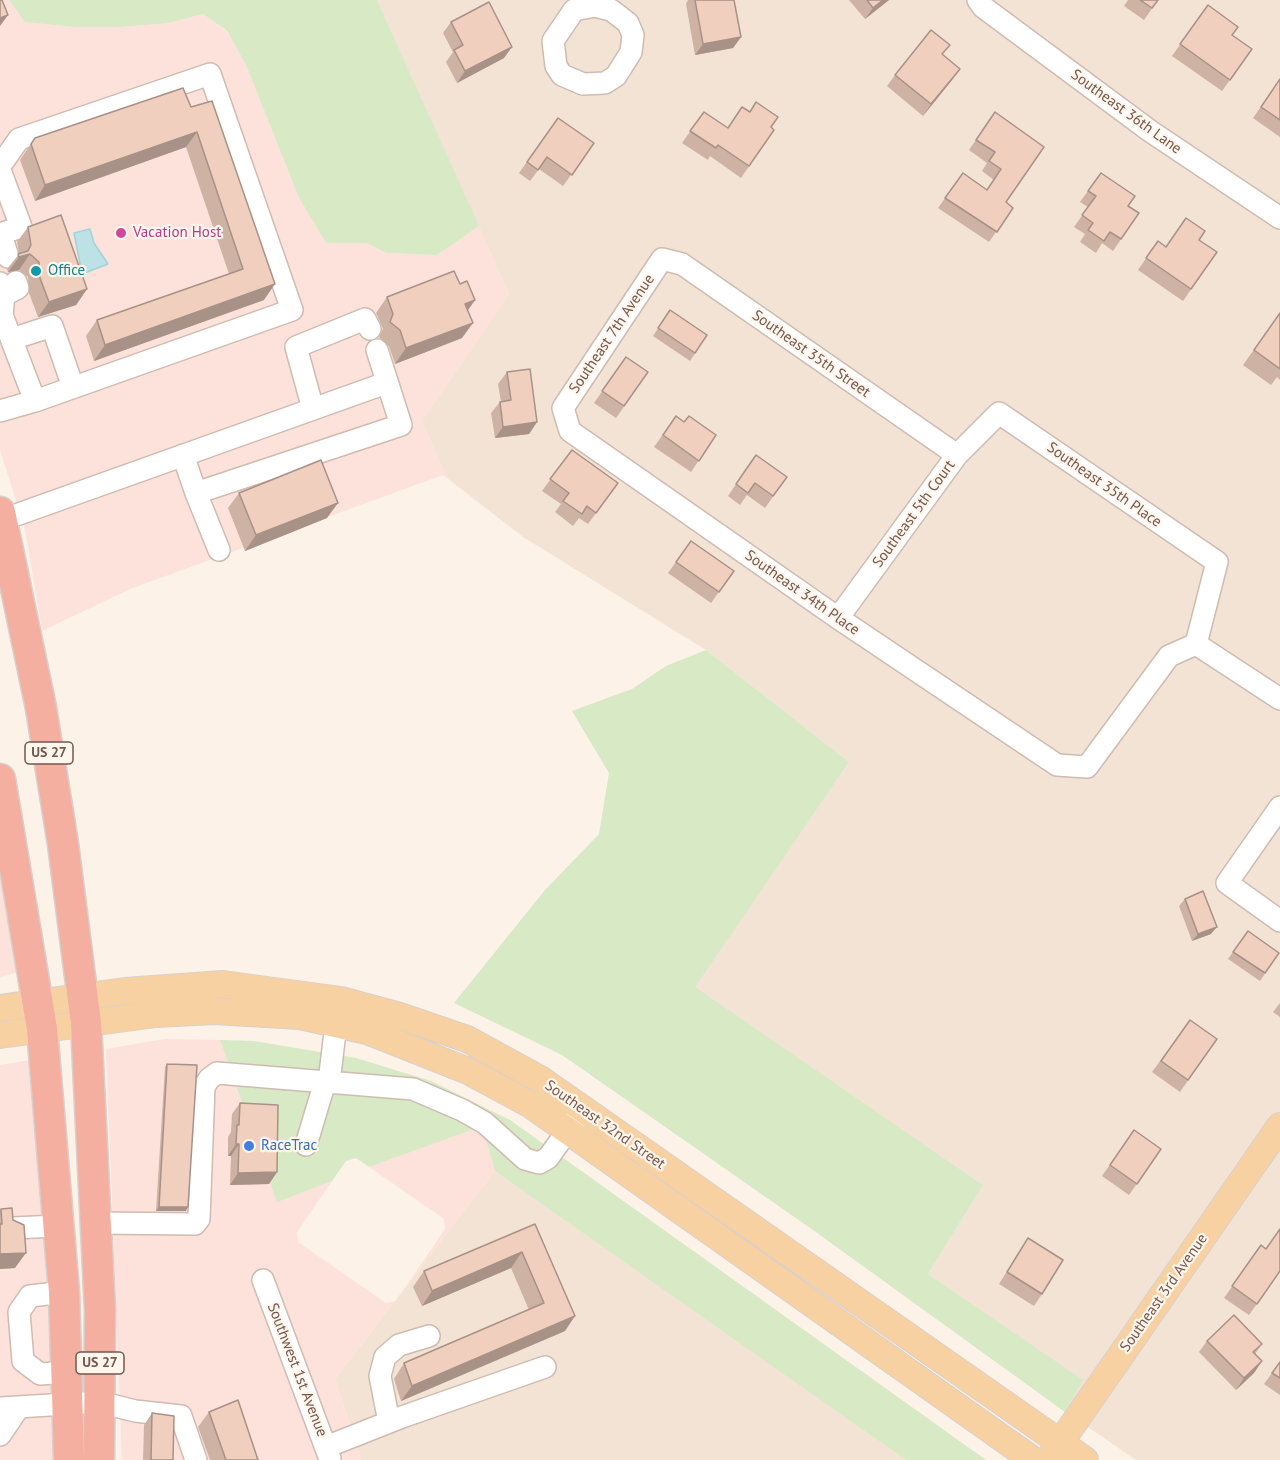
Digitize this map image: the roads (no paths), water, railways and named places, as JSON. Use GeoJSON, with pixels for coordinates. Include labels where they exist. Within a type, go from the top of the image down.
{"type":"FeatureCollection","features":[{"type":"Feature","properties":{"kind":"highway","name":"US 27"},"geometry":{"type":"LineString","coordinates":[[1,517],[41,708],[63,844],[84,1009],[100,1310],[99,1460]]}},
{"type":"Feature","properties":{"kind":"highway","name":"US 27"},"geometry":{"type":"LineString","coordinates":[[0,779],[3,810],[39,1016],[56,1226],[64,1292],[69,1460]]}},
{"type":"Feature","properties":{"kind":"main road","name":"Southeast 32nd Street"},"geometry":{"type":"LineString","coordinates":[[84,1009],[223,984],[341,1000],[400,1016],[467,1039],[540,1079],[583,1109],[1054,1451],[1085,1460]]}},
{"type":"Feature","properties":{"kind":"main road"},"geometry":{"type":"LineString","coordinates":[[0,1008],[39,1016]]}},
{"type":"Feature","properties":{"kind":"main road"},"geometry":{"type":"LineString","coordinates":[[0,1035],[39,1016],[84,1009]]}},
{"type":"Feature","properties":{"kind":"main road","name":"Southeast 32nd Street"},"geometry":{"type":"LineString","coordinates":[[84,1009],[214,1011],[300,1016],[367,1031],[468,1071],[531,1105],[1033,1460]]}},
{"type":"Feature","properties":{"kind":"main road","name":"Southeast 3rd Avenue"},"geometry":{"type":"LineString","coordinates":[[1054,1451],[1280,1126]]}},
{"type":"Feature","properties":{"kind":"street","name":"Southeast 36th Lane"},"geometry":{"type":"LineString","coordinates":[[978,0],[983,7],[1150,131],[1280,218]]}},
{"type":"Feature","properties":{"kind":"street"},"geometry":{"type":"LineString","coordinates":[[0,411],[35,401],[292,310],[210,74],[19,140],[0,168],[21,227],[0,234],[8,257]]}},
{"type":"Feature","properties":{"kind":"street","name":"Southeast 7th Avenue"},"geometry":{"type":"LineString","coordinates":[[563,408],[662,259]]}},
{"type":"Feature","properties":{"kind":"street","name":"Southeast 35th Street"},"geometry":{"type":"LineString","coordinates":[[662,259],[682,264],[957,455]]}},
{"type":"Feature","properties":{"kind":"street"},"geometry":{"type":"LineString","coordinates":[[4,298],[12,339],[35,401]]}},
{"type":"Feature","properties":{"kind":"street"},"geometry":{"type":"LineString","coordinates":[[313,409],[296,347],[367,324]]}},
{"type":"Feature","properties":{"kind":"street"},"geometry":{"type":"LineString","coordinates":[[12,339],[52,326],[73,387]]}},
{"type":"Feature","properties":{"kind":"street"},"geometry":{"type":"LineString","coordinates":[[196,494],[401,424],[377,350]]}},
{"type":"Feature","properties":{"kind":"street"},"geometry":{"type":"LineString","coordinates":[[1,517],[386,383]]}},
{"type":"Feature","properties":{"kind":"street","name":"Southeast 34th Place"},"geometry":{"type":"LineString","coordinates":[[563,408],[570,431],[838,618],[1057,765],[1087,767],[1169,656],[1196,644]]}},
{"type":"Feature","properties":{"kind":"street","name":"Southeast 35th Place"},"geometry":{"type":"LineString","coordinates":[[997,415],[999,413],[1216,562],[1196,644]]}},
{"type":"Feature","properties":{"kind":"street","name":"Southeast 5th Court"},"geometry":{"type":"LineString","coordinates":[[838,618],[957,455],[997,415]]}},
{"type":"Feature","properties":{"kind":"street"},"geometry":{"type":"LineString","coordinates":[[183,455],[219,550]]}},
{"type":"Feature","properties":{"kind":"street"},"geometry":{"type":"LineString","coordinates":[[1196,644],[1280,699]]}},
{"type":"Feature","properties":{"kind":"street"},"geometry":{"type":"LineString","coordinates":[[1280,807],[1227,883],[1280,921]]}},
{"type":"Feature","properties":{"kind":"street"},"geometry":{"type":"LineString","coordinates":[[306,1145],[327,1082],[336,1024]]}},
{"type":"Feature","properties":{"kind":"street"},"geometry":{"type":"LineString","coordinates":[[96,1223],[195,1224],[199,1219],[204,1087],[217,1073],[413,1089],[462,1110],[485,1123],[525,1159],[539,1163],[548,1158],[583,1109]]}},
{"type":"Feature","properties":{"kind":"street"},"geometry":{"type":"LineString","coordinates":[[12,1225],[56,1226]]}},
{"type":"Feature","properties":{"kind":"street","name":"Southwest 1st Avenue"},"geometry":{"type":"LineString","coordinates":[[263,1280],[328,1454]]}},
{"type":"Feature","properties":{"kind":"street"},"geometry":{"type":"LineString","coordinates":[[64,1292],[30,1296],[19,1312],[22,1361],[40,1374],[67,1372]]}},
{"type":"Feature","properties":{"kind":"street"},"geometry":{"type":"LineString","coordinates":[[389,1422],[380,1376],[385,1357],[399,1345],[429,1336]]}},
{"type":"Feature","properties":{"kind":"street"},"geometry":{"type":"LineString","coordinates":[[328,1454],[389,1422],[545,1367]]}},
{"type":"Feature","properties":{"kind":"street"},"geometry":{"type":"LineString","coordinates":[[0,1435],[10,1408],[100,1402],[135,1411],[181,1416],[195,1460]]}},
{"type":"Feature","properties":{"kind":"water"},"geometry":{"type":"Polygon","coordinates":[[[90,229],[94,243],[108,264],[82,274],[74,233],[90,229]]]}},
{"type":"Feature","properties":{"kind":"place","name":"Vacation Host"},"geometry":{"type":"Point","coordinates":[121,233]}},
{"type":"Feature","properties":{"kind":"place","name":"Office"},"geometry":{"type":"Point","coordinates":[36,271]}},
{"type":"Feature","properties":{"kind":"place","name":"RaceTrac"},"geometry":{"type":"Point","coordinates":[249,1146]}}]}
